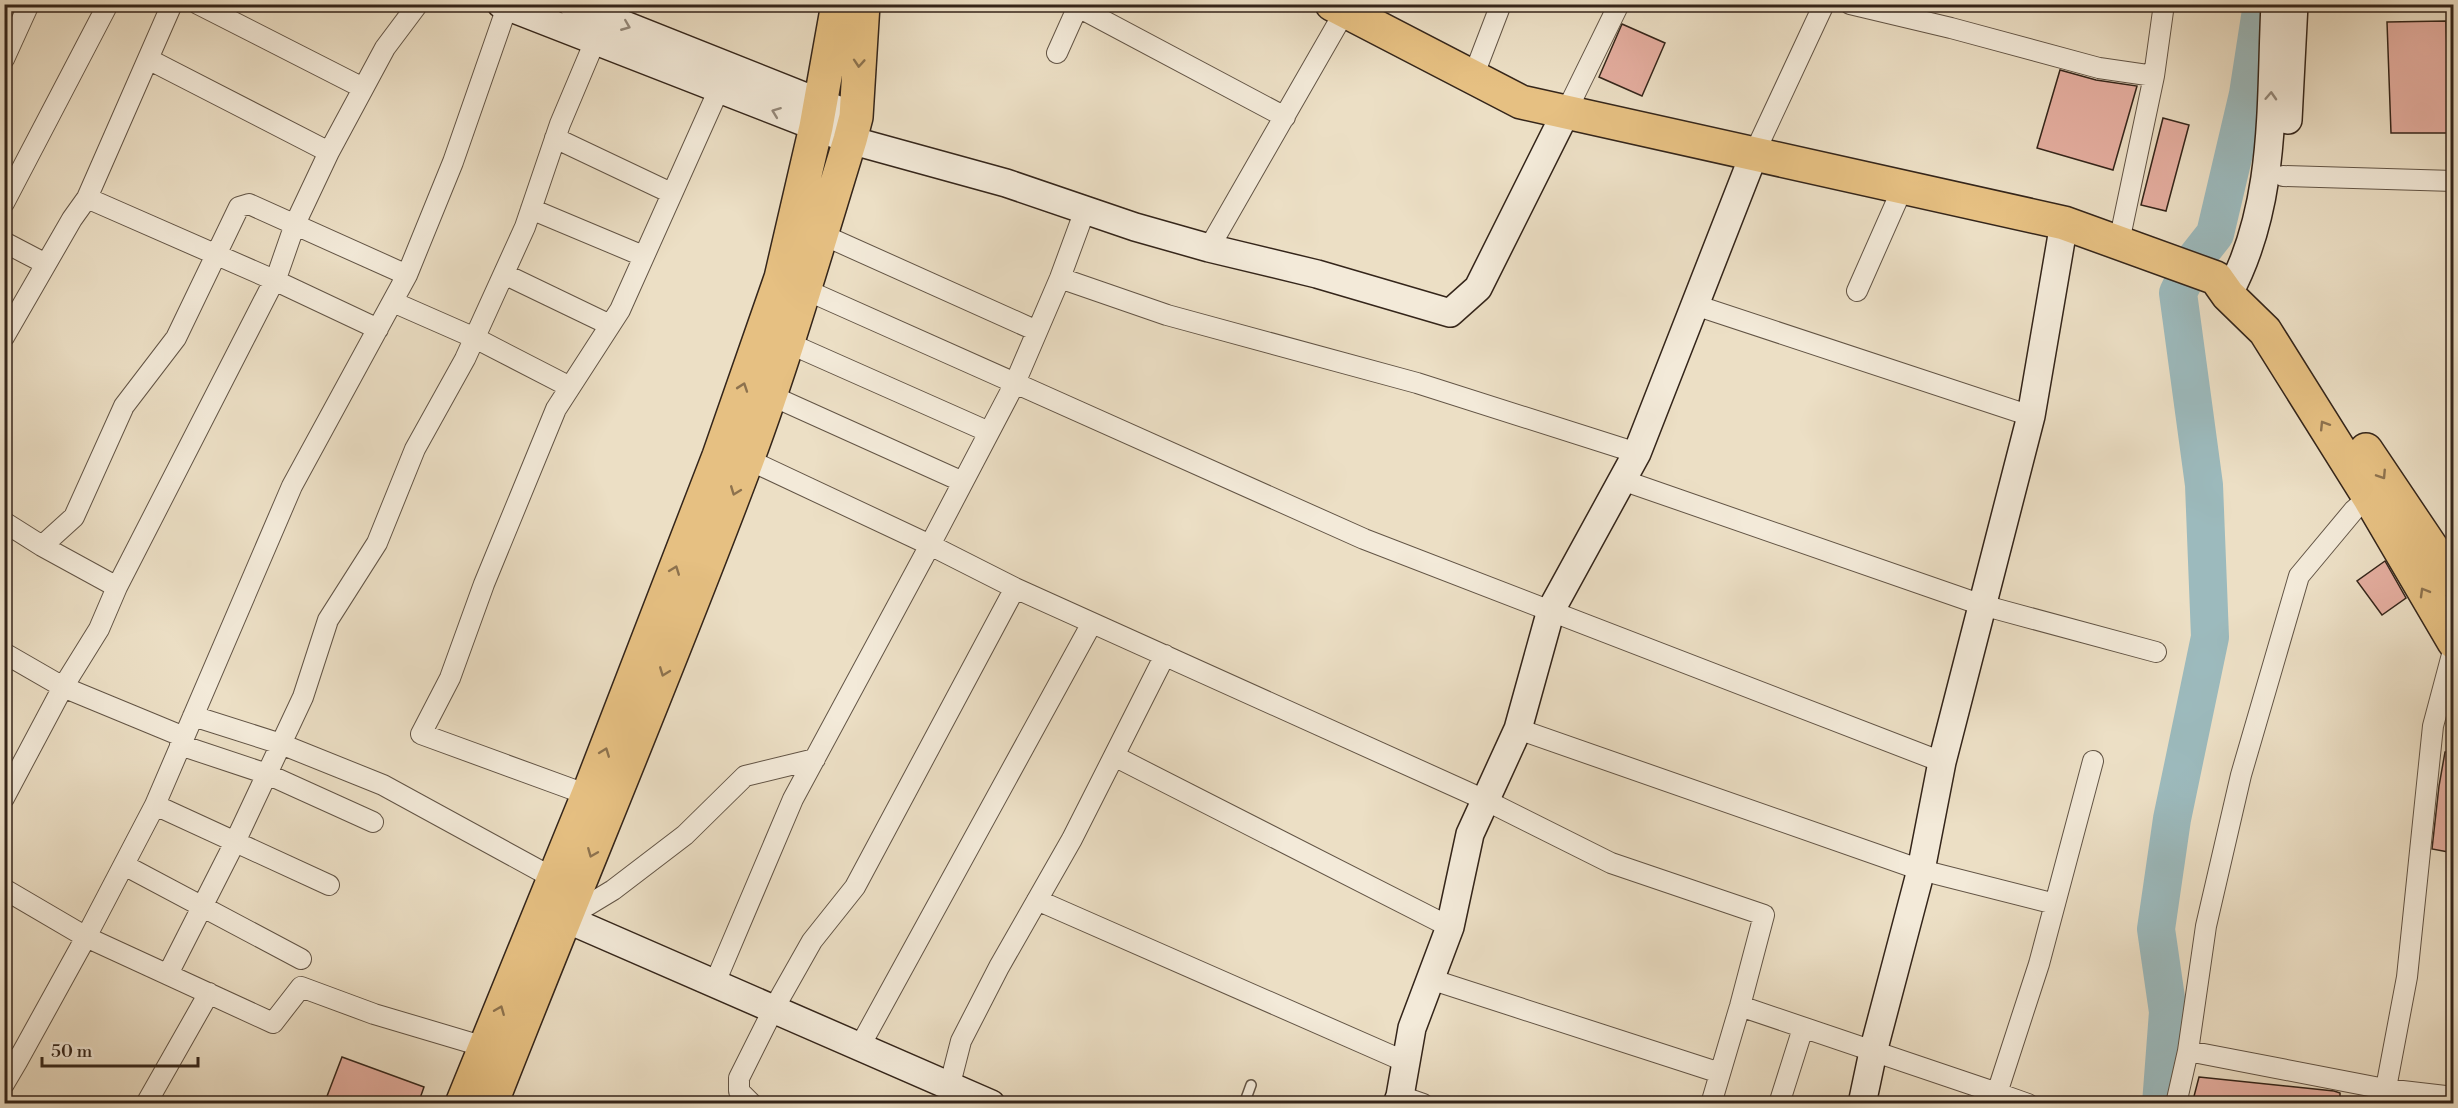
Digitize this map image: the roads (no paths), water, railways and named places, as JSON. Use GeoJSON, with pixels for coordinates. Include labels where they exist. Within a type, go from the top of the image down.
{"type":"FeatureCollection","features":[{"type":"Feature","properties":{"kind":"highway"},"geometry":{"type":"LineString","coordinates":[[491,1104],[588,795],[719,456],[781,278],[818,115],[838,4]]}},
{"type":"Feature","properties":{"kind":"highway"},"geometry":{"type":"LineString","coordinates":[[462,1104],[485,1047],[554,902],[747,459],[804,289],[853,129],[863,4]]}},
{"type":"Feature","properties":{"kind":"highway"},"geometry":{"type":"LineString","coordinates":[[1342,7],[1521,102],[2064,223],[2257,292],[2276,314],[2454,581]]}},
{"type":"Feature","properties":{"kind":"highway"},"geometry":{"type":"LineString","coordinates":[[2226,281],[2265,331],[2369,497],[2454,644]]}},
{"type":"Feature","properties":{"kind":"street"},"geometry":{"type":"LineString","coordinates":[[4,59],[30,4]]}},
{"type":"Feature","properties":{"kind":"street"},"geometry":{"type":"LineString","coordinates":[[4,204],[108,4]]}},
{"type":"Feature","properties":{"kind":"street"},"geometry":{"type":"LineString","coordinates":[[4,337],[72,219],[87,198],[172,4]]}},
{"type":"Feature","properties":{"kind":"street"},"geometry":{"type":"LineString","coordinates":[[198,4],[363,88]]}},
{"type":"Feature","properties":{"kind":"street"},"geometry":{"type":"LineString","coordinates":[[4,798],[63,687],[99,628],[117,587],[274,280],[295,224],[328,152],[385,48],[418,4]]}},
{"type":"Feature","properties":{"kind":"street"},"geometry":{"type":"LineString","coordinates":[[572,4],[818,115],[1006,183],[1209,248],[1317,274],[1450,313],[1478,288],[1504,231],[1619,4]]}},
{"type":"Feature","properties":{"kind":"street"},"geometry":{"type":"LineString","coordinates":[[1473,77],[1501,4]]}},
{"type":"Feature","properties":{"kind":"street"},"geometry":{"type":"LineString","coordinates":[[1406,1101],[1406,1062],[1412,1028],[1450,927],[1470,834],[1518,729],[1551,610],[1637,453],[1754,154],[1824,4]]}},
{"type":"Feature","properties":{"kind":"street"},"geometry":{"type":"LineString","coordinates":[[1850,4],[1951,28],[2099,68],[2154,76]]}},
{"type":"Feature","properties":{"kind":"street"},"geometry":{"type":"LineString","coordinates":[[2119,242],[2154,76],[2164,4]]}},
{"type":"Feature","properties":{"kind":"street"},"geometry":{"type":"LineString","coordinates":[[2226,281],[2258,220],[2267,172],[2275,4]]}},
{"type":"Feature","properties":{"kind":"street"},"geometry":{"type":"LineString","coordinates":[[2226,281],[2273,222],[2283,176],[2294,4]]}},
{"type":"Feature","properties":{"kind":"street"},"geometry":{"type":"LineString","coordinates":[[4,1084],[11,1059],[86,937],[155,805],[292,486],[407,275],[453,162],[504,6],[719,89],[818,115]]}},
{"type":"Feature","properties":{"kind":"street"},"geometry":{"type":"LineString","coordinates":[[1057,53],[1079,6],[1285,117]]}},
{"type":"Feature","properties":{"kind":"street"},"geometry":{"type":"LineString","coordinates":[[1209,248],[1285,117],[1342,7]]}},
{"type":"Feature","properties":{"kind":"street"},"geometry":{"type":"LineString","coordinates":[[168,974],[235,842],[303,696],[328,620],[377,543],[415,449],[475,338],[531,209],[555,138],[595,41]]}},
{"type":"Feature","properties":{"kind":"street"},"geometry":{"type":"LineString","coordinates":[[148,59],[328,152]]}},
{"type":"Feature","properties":{"kind":"street"},"geometry":{"type":"LineString","coordinates":[[588,795],[421,734],[423,726],[450,678],[484,584],[556,409],[620,310],[719,89]]}},
{"type":"Feature","properties":{"kind":"street"},"geometry":{"type":"LineString","coordinates":[[555,138],[671,193]]}},
{"type":"Feature","properties":{"kind":"street"},"geometry":{"type":"LineString","coordinates":[[2283,176],[2454,181]]}},
{"type":"Feature","properties":{"kind":"street"},"geometry":{"type":"LineString","coordinates":[[1857,291],[1902,187]]}},
{"type":"Feature","properties":{"kind":"street"},"geometry":{"type":"LineString","coordinates":[[87,198],[274,280],[378,329]]}},
{"type":"Feature","properties":{"kind":"street"},"geometry":{"type":"LineString","coordinates":[[42,546],[74,517],[124,406],[176,338],[235,212],[244,204],[295,224],[407,275]]}},
{"type":"Feature","properties":{"kind":"street"},"geometry":{"type":"LineString","coordinates":[[531,209],[643,256]]}},
{"type":"Feature","properties":{"kind":"street"},"geometry":{"type":"LineString","coordinates":[[714,985],[793,799],[1015,383],[1060,278],[1085,210]]}},
{"type":"Feature","properties":{"kind":"street"},"geometry":{"type":"LineString","coordinates":[[1862,1104],[1873,1052],[1921,870],[1942,762],[2031,416],[2064,223]]}},
{"type":"Feature","properties":{"kind":"street"},"geometry":{"type":"LineString","coordinates":[[821,234],[1037,331]]}},
{"type":"Feature","properties":{"kind":"street"},"geometry":{"type":"LineString","coordinates":[[4,242],[46,264]]}},
{"type":"Feature","properties":{"kind":"street"},"geometry":{"type":"LineString","coordinates":[[504,274],[610,325]]}},
{"type":"Feature","properties":{"kind":"street"},"geometry":{"type":"LineString","coordinates":[[1060,278],[1167,315],[1417,383],[1637,453]]}},
{"type":"Feature","properties":{"kind":"street"},"geometry":{"type":"LineString","coordinates":[[804,289],[1364,539],[1942,762]]}},
{"type":"Feature","properties":{"kind":"street"},"geometry":{"type":"LineString","coordinates":[[393,302],[475,338],[570,387]]}},
{"type":"Feature","properties":{"kind":"street"},"geometry":{"type":"LineString","coordinates":[[1695,305],[2031,416]]}},
{"type":"Feature","properties":{"kind":"street"},"geometry":{"type":"LineString","coordinates":[[786,342],[989,432]]}},
{"type":"Feature","properties":{"kind":"street"},"geometry":{"type":"LineString","coordinates":[[770,394],[963,482]]}},
{"type":"Feature","properties":{"kind":"street"},"geometry":{"type":"LineString","coordinates":[[747,459],[930,545],[1015,588],[1485,800],[1611,863],[1764,915],[1711,1104]]}},
{"type":"Feature","properties":{"kind":"street"},"geometry":{"type":"LineString","coordinates":[[1622,480],[1982,605],[2156,652]]}},
{"type":"Feature","properties":{"kind":"street"},"geometry":{"type":"LineString","coordinates":[[2176,1104],[2188,1052],[2206,926],[2241,776],[2299,576],[2354,510],[2369,497]]}},
{"type":"Feature","properties":{"kind":"street"},"geometry":{"type":"LineString","coordinates":[[4,522],[42,546],[117,587]]}},
{"type":"Feature","properties":{"kind":"street"},"geometry":{"type":"LineString","coordinates":[[752,1104],[738,1086],[773,1010],[812,941],[855,887],[1015,588]]}},
{"type":"Feature","properties":{"kind":"street"},"geometry":{"type":"LineString","coordinates":[[860,1046],[1092,623]]}},
{"type":"Feature","properties":{"kind":"street"},"geometry":{"type":"LineString","coordinates":[[2384,1096],[2407,976],[2433,726],[2454,644]]}},
{"type":"Feature","properties":{"kind":"street"},"geometry":{"type":"LineString","coordinates":[[4,653],[63,687],[182,741],[267,774],[373,822]]}},
{"type":"Feature","properties":{"kind":"street"},"geometry":{"type":"LineString","coordinates":[[950,1084],[961,1041],[999,967],[1072,839],[1165,655]]}},
{"type":"Feature","properties":{"kind":"street"},"geometry":{"type":"LineString","coordinates":[[193,716],[281,744],[409,798],[554,902],[714,985],[950,1084],[991,1104]]}},
{"type":"Feature","properties":{"kind":"street"},"geometry":{"type":"LineString","coordinates":[[1518,729],[1921,870],[2055,904]]}},
{"type":"Feature","properties":{"kind":"street"},"geometry":{"type":"LineString","coordinates":[[1114,756],[1450,927]]}},
{"type":"Feature","properties":{"kind":"street"},"geometry":{"type":"LineString","coordinates":[[554,902],[613,890],[685,836],[745,776],[816,759]]}},
{"type":"Feature","properties":{"kind":"street"},"geometry":{"type":"LineString","coordinates":[[1997,1093],[2039,964],[2092,761]]}},
{"type":"Feature","properties":{"kind":"street"},"geometry":{"type":"LineString","coordinates":[[155,805],[329,885]]}},
{"type":"Feature","properties":{"kind":"street"},"geometry":{"type":"LineString","coordinates":[[124,865],[301,958]]}},
{"type":"Feature","properties":{"kind":"street"},"geometry":{"type":"LineString","coordinates":[[4,889],[86,937],[273,1023],[301,987],[374,1014],[485,1047]]}},
{"type":"Feature","properties":{"kind":"street"},"geometry":{"type":"LineString","coordinates":[[1037,900],[1406,1062]]}},
{"type":"Feature","properties":{"kind":"street"},"geometry":{"type":"LineString","coordinates":[[1430,979],[1720,1072]]}},
{"type":"Feature","properties":{"kind":"street"},"geometry":{"type":"LineString","coordinates":[[146,1104],[209,993]]}},
{"type":"Feature","properties":{"kind":"street"},"geometry":{"type":"LineString","coordinates":[[1740,1006],[2028,1104]]}},
{"type":"Feature","properties":{"kind":"street"},"geometry":{"type":"LineString","coordinates":[[1779,1104],[1803,1028]]}},
{"type":"Feature","properties":{"kind":"street"},"geometry":{"type":"LineString","coordinates":[[2188,1052],[2384,1096],[2454,1097]]}},
{"type":"Feature","properties":{"kind":"lane"},"geometry":{"type":"LineString","coordinates":[[1244,1104],[1251,1085]]}},
{"type":"Feature","properties":{"kind":"waterway"},"geometry":{"type":"LineString","coordinates":[[2161,1104],[2168,1012],[2156,929],[2172,819],[2210,637],[2204,485],[2178,293],[2193,262],[2215,234],[2248,94],[2262,4]]}}]}
